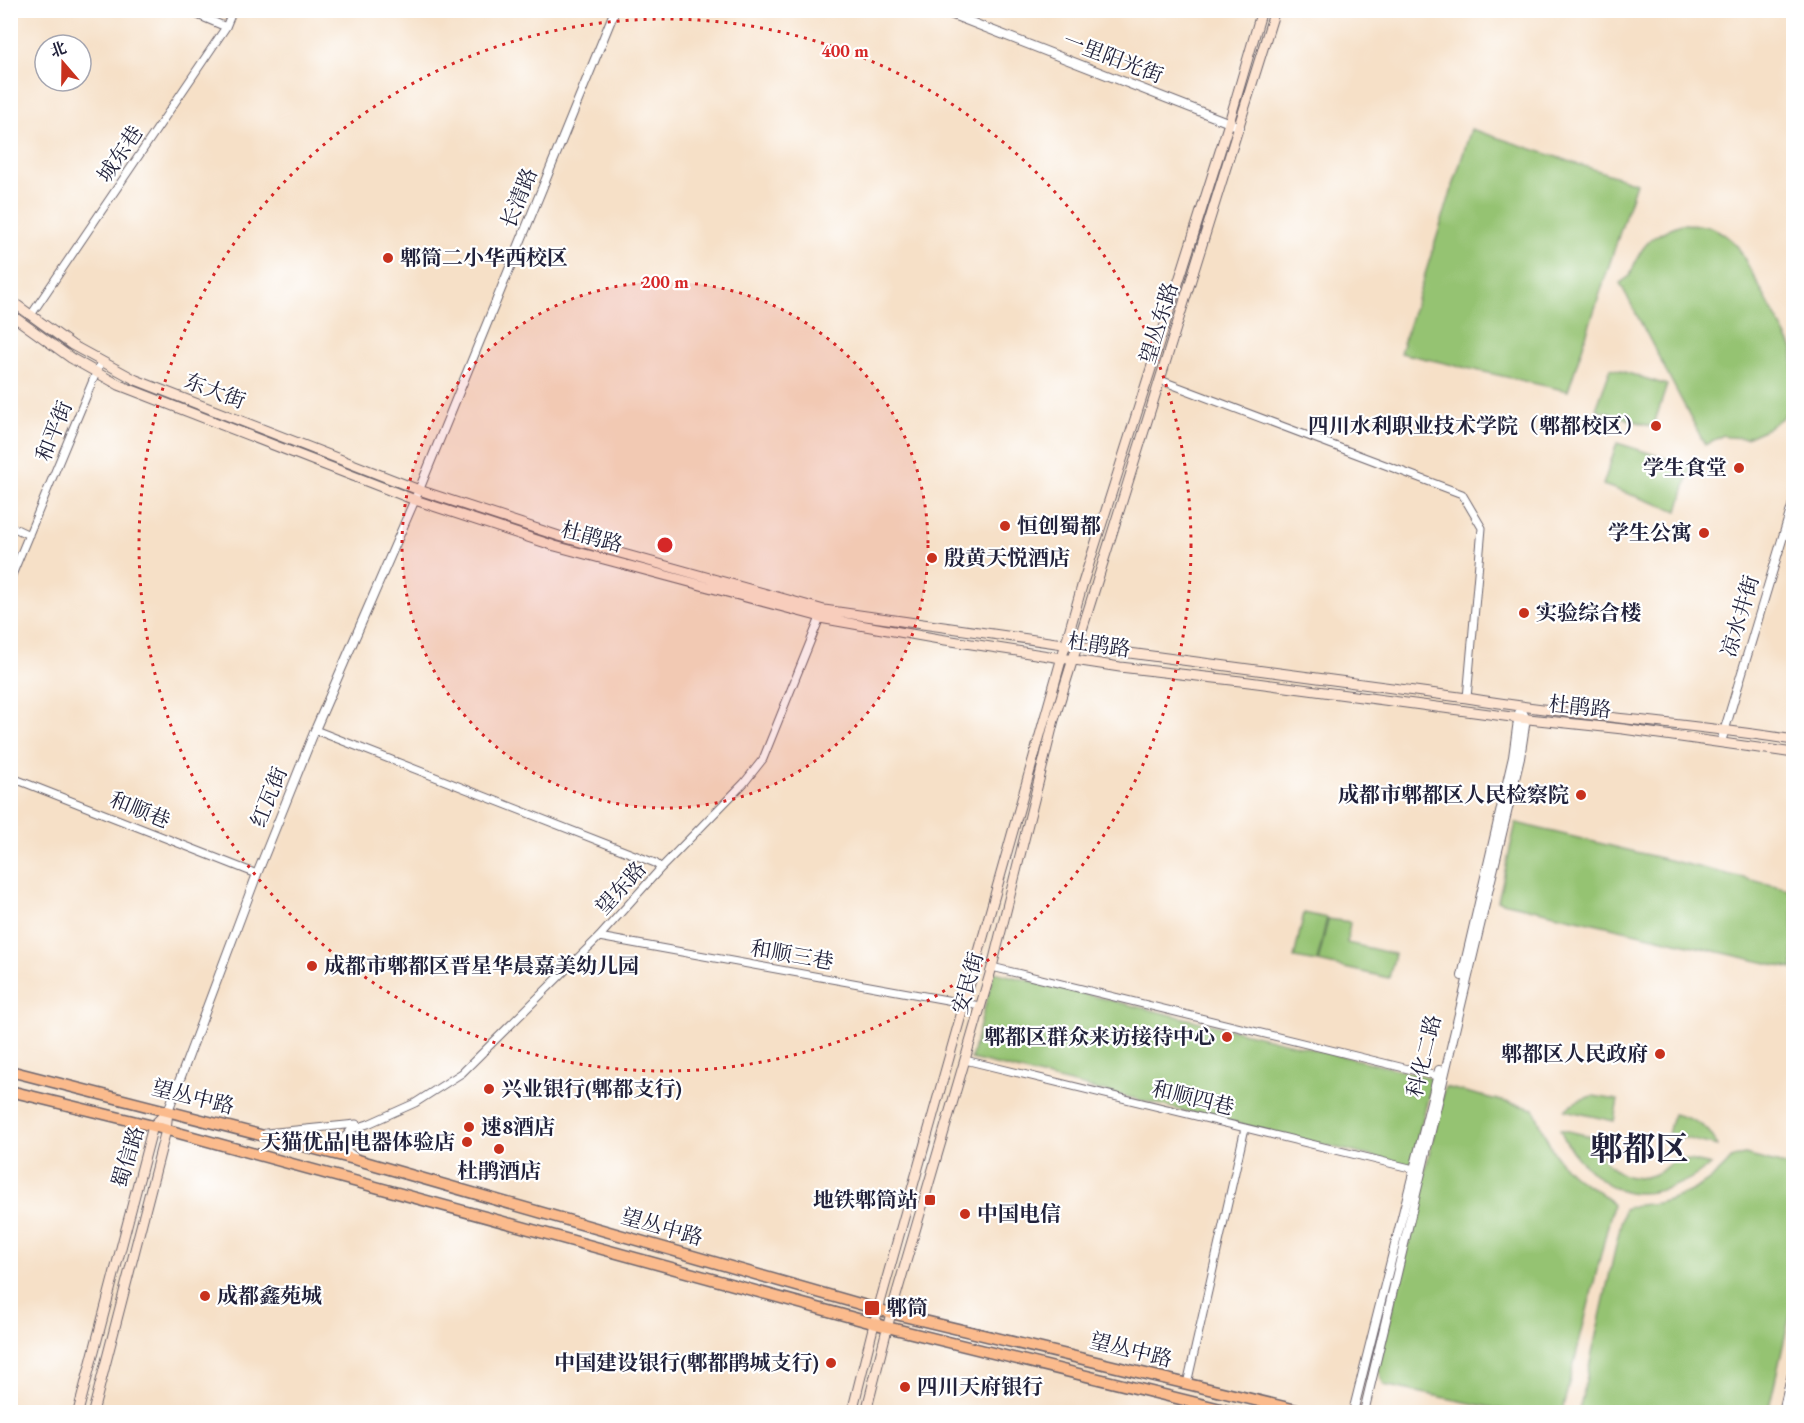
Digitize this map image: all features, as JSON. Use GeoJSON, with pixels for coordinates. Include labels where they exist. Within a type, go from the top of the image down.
{"type":"FeatureCollection","features":[{"type":"Feature","properties":{"kind":"main road","name":"望丛东路"},"geometry":{"type":"LineString","coordinates":[[1065,645],[1229,123],[1262,10]]}},
{"type":"Feature","properties":{"kind":"main road","name":"望丛东路"},"geometry":{"type":"LineString","coordinates":[[1077,646],[1275,10]]}},
{"type":"Feature","properties":{"kind":"main road","name":"东大街"},"geometry":{"type":"LineString","coordinates":[[10,300],[72,345],[136,380],[419,490]]}},
{"type":"Feature","properties":{"kind":"main road","name":"东大街"},"geometry":{"type":"LineString","coordinates":[[10,314],[71,358],[119,385],[415,500]]}},
{"type":"Feature","properties":{"kind":"main road","name":"杜鹃路"},"geometry":{"type":"LineString","coordinates":[[419,490],[559,536],[822,614],[939,639],[1061,658],[1522,719],[1623,729],[1794,753]]}},
{"type":"Feature","properties":{"kind":"main road","name":"杜鹃路"},"geometry":{"type":"LineString","coordinates":[[415,500],[555,546],[817,616],[822,614],[1077,646],[1520,707],[1725,729],[1794,740]]}},
{"type":"Feature","properties":{"kind":"main road","name":"安民街"},"geometry":{"type":"LineString","coordinates":[[852,1413],[878,1309],[1065,645]]}},
{"type":"Feature","properties":{"kind":"main road","name":"安民街"},"geometry":{"type":"LineString","coordinates":[[866,1413],[891,1313],[992,967],[1054,720],[1077,646]]}},
{"type":"Feature","properties":{"kind":"main road","name":"望丛中路"},"geometry":{"type":"LineString","coordinates":[[10,1071],[358,1160],[891,1313],[1305,1413]]}},
{"type":"Feature","properties":{"kind":"main road","name":"望丛中路"},"geometry":{"type":"LineString","coordinates":[[10,1091],[153,1126],[887,1328],[1233,1413]]}},
{"type":"Feature","properties":{"kind":"main road","name":"蜀信路"},"geometry":{"type":"LineString","coordinates":[[78,1413],[153,1126],[168,1111]]}},
{"type":"Feature","properties":{"kind":"main road","name":"蜀信路"},"geometry":{"type":"LineString","coordinates":[[93,1413],[166,1130],[168,1111]]}},
{"type":"Feature","properties":{"kind":"street"},"geometry":{"type":"LineString","coordinates":[[186,10],[226,27]]}},
{"type":"Feature","properties":{"kind":"street","name":"城东巷"},"geometry":{"type":"LineString","coordinates":[[31,315],[226,27],[233,10]]}},
{"type":"Feature","properties":{"kind":"street","name":"长清路"},"geometry":{"type":"LineString","coordinates":[[415,500],[615,10]]}},
{"type":"Feature","properties":{"kind":"street","name":"一里阳光街"},"geometry":{"type":"LineString","coordinates":[[940,10],[1240,127]]}},
{"type":"Feature","properties":{"kind":"street","name":"和平街"},"geometry":{"type":"LineString","coordinates":[[10,580],[101,361]]}},
{"type":"Feature","properties":{"kind":"street"},"geometry":{"type":"LineString","coordinates":[[1160,380],[1462,494],[1482,528],[1467,698]]}},
{"type":"Feature","properties":{"kind":"street","name":"红瓦街"},"geometry":{"type":"LineString","coordinates":[[168,1111],[257,874],[315,729],[415,500]]}},
{"type":"Feature","properties":{"kind":"street","name":"凉水井街"},"geometry":{"type":"LineString","coordinates":[[1721,742],[1794,500]]}},
{"type":"Feature","properties":{"kind":"street"},"geometry":{"type":"LineString","coordinates":[[10,526],[29,535]]}},
{"type":"Feature","properties":{"kind":"street","name":"望东路"},"geometry":{"type":"LineString","coordinates":[[358,1160],[343,1148],[342,1140],[352,1129],[415,1102],[462,1073],[599,937],[661,868],[744,783],[763,759],[822,614]]}},
{"type":"Feature","properties":{"kind":"street","name":"科化二路"},"geometry":{"type":"LineString","coordinates":[[1353,1413],[1480,905],[1522,719],[1520,707]]}},
{"type":"Feature","properties":{"kind":"street"},"geometry":{"type":"LineString","coordinates":[[1364,1413],[1520,758],[1522,719]]}},
{"type":"Feature","properties":{"kind":"street"},"geometry":{"type":"LineString","coordinates":[[315,729],[655,863],[661,868]]}},
{"type":"Feature","properties":{"kind":"street","name":"和顺巷"},"geometry":{"type":"LineString","coordinates":[[10,777],[257,874]]}},
{"type":"Feature","properties":{"kind":"street","name":"和顺三巷"},"geometry":{"type":"LineString","coordinates":[[599,937],[980,1006]]}},
{"type":"Feature","properties":{"kind":"street"},"geometry":{"type":"LineString","coordinates":[[992,967],[1437,1076]]}},
{"type":"Feature","properties":{"kind":"street","name":"和顺四巷"},"geometry":{"type":"LineString","coordinates":[[965,1060],[1414,1169]]}},
{"type":"Feature","properties":{"kind":"street","name":"望东路"},"geometry":{"type":"LineString","coordinates":[[257,1133],[282,1133],[323,1126],[368,1124]]}},
{"type":"Feature","properties":{"kind":"street"},"geometry":{"type":"LineString","coordinates":[[1187,1384],[1245,1128]]}},
{"type":"Feature","properties":{"kind":"street"},"geometry":{"type":"LineString","coordinates":[[1783,1413],[1794,1365]]}},
{"type":"Feature","properties":{"kind":"green space"},"geometry":{"type":"Polygon","coordinates":[[[1471,129],[1636,183],[1568,391],[1400,353],[1471,129]]]}},
{"type":"Feature","properties":{"kind":"green space"},"geometry":{"type":"Polygon","coordinates":[[[1681,224],[1713,228],[1738,247],[1793,349],[1793,402],[1783,417],[1766,429],[1746,438],[1723,435],[1705,445],[1620,283],[1630,276],[1638,256],[1648,242],[1662,232],[1681,224]]]}},
{"type":"Feature","properties":{"kind":"green space"},"geometry":{"type":"Polygon","coordinates":[[[1611,368],[1667,385],[1653,427],[1596,409],[1611,368]]]}},
{"type":"Feature","properties":{"kind":"green space"},"geometry":{"type":"Polygon","coordinates":[[[1617,443],[1691,466],[1678,511],[1603,485],[1617,443]]]}},
{"type":"Feature","properties":{"kind":"green space"},"geometry":{"type":"Polygon","coordinates":[[[1516,823],[1793,890],[1793,969],[1498,901],[1516,823]]]}},
{"type":"Feature","properties":{"kind":"green space"},"geometry":{"type":"Polygon","coordinates":[[[1304,913],[1327,918],[1317,962],[1294,958],[1304,913]]]}},
{"type":"Feature","properties":{"kind":"green space"},"geometry":{"type":"Polygon","coordinates":[[[1328,919],[1350,922],[1347,943],[1395,954],[1389,978],[1318,962],[1328,919]]]}},
{"type":"Feature","properties":{"kind":"green space"},"geometry":{"type":"Polygon","coordinates":[[[994,972],[1433,1078],[1411,1166],[971,1059],[994,972]]]}},
{"type":"Feature","properties":{"kind":"green space"},"geometry":{"type":"Polygon","coordinates":[[[1445,1087],[1534,1109],[1550,1146],[1561,1163],[1575,1177],[1600,1193],[1613,1205],[1562,1412],[1513,1412],[1384,1385],[1378,1369],[1445,1087]]]}},
{"type":"Feature","properties":{"kind":"green space"},"geometry":{"type":"Polygon","coordinates":[[[1593,1096],[1618,1100],[1614,1121],[1565,1110],[1574,1102],[1593,1096]]]}},
{"type":"Feature","properties":{"kind":"green space"},"geometry":{"type":"Polygon","coordinates":[[[1673,1114],[1700,1124],[1710,1133],[1717,1146],[1668,1134],[1673,1114]]]}},
{"type":"Feature","properties":{"kind":"green space"},"geometry":{"type":"Polygon","coordinates":[[[1560,1129],[1593,1137],[1607,1163],[1628,1176],[1640,1178],[1652,1175],[1665,1168],[1676,1157],[1711,1165],[1690,1179],[1666,1189],[1653,1192],[1628,1192],[1605,1182],[1584,1165],[1568,1146],[1560,1129]]]}},
{"type":"Feature","properties":{"kind":"green space"},"geometry":{"type":"Polygon","coordinates":[[[1745,1155],[1793,1167],[1793,1302],[1768,1412],[1579,1412],[1624,1209],[1678,1197],[1708,1181],[1733,1157],[1745,1155]]]}},
{"type":"Feature","properties":{"kind":"place","name":"郫筒二小华西校区"},"geometry":{"type":"Point","coordinates":[388,258]}},
{"type":"Feature","properties":{"kind":"place","name":"四川水利职业技术学院（郫都校区）"},"geometry":{"type":"Point","coordinates":[1656,426]}},
{"type":"Feature","properties":{"kind":"place","name":"学生食堂"},"geometry":{"type":"Point","coordinates":[1739,468]}},
{"type":"Feature","properties":{"kind":"place","name":"恒创蜀都"},"geometry":{"type":"Point","coordinates":[1005,526]}},
{"type":"Feature","properties":{"kind":"place","name":"学生公寓"},"geometry":{"type":"Point","coordinates":[1704,533]}},
{"type":"Feature","properties":{"kind":"place","name":"殷黄天悦酒店"},"geometry":{"type":"Point","coordinates":[932,558]}},
{"type":"Feature","properties":{"kind":"place","name":"实验综合楼"},"geometry":{"type":"Point","coordinates":[1524,613]}},
{"type":"Feature","properties":{"kind":"place","name":"成都市郫都区人民检察院"},"geometry":{"type":"Point","coordinates":[1581,795]}},
{"type":"Feature","properties":{"kind":"place","name":"成都市郫都区晋星华晨嘉美幼儿园"},"geometry":{"type":"Point","coordinates":[312,966]}},
{"type":"Feature","properties":{"kind":"place","name":"郫都区群众来访接待中心"},"geometry":{"type":"Point","coordinates":[1227,1037]}},
{"type":"Feature","properties":{"kind":"place","name":"郫都区人民政府"},"geometry":{"type":"Point","coordinates":[1660,1054]}},
{"type":"Feature","properties":{"kind":"place","name":"兴业银行(郫都支行)"},"geometry":{"type":"Point","coordinates":[489,1089]}},
{"type":"Feature","properties":{"kind":"place","name":"速8酒店"},"geometry":{"type":"Point","coordinates":[469,1127]}},
{"type":"Feature","properties":{"kind":"place","name":"天猫优品|电器体验店"},"geometry":{"type":"Point","coordinates":[467,1142]}},
{"type":"Feature","properties":{"kind":"place","name":"杜鹃酒店"},"geometry":{"type":"Point","coordinates":[499,1149]}},
{"type":"Feature","properties":{"kind":"place","name":"地铁郫筒站"},"geometry":{"type":"Point","coordinates":[930,1200]}},
{"type":"Feature","properties":{"kind":"place","name":"中国电信"},"geometry":{"type":"Point","coordinates":[965,1214]}},
{"type":"Feature","properties":{"kind":"place","name":"成都鑫苑城"},"geometry":{"type":"Point","coordinates":[205,1296]}},
{"type":"Feature","properties":{"kind":"place","name":"郫筒"},"geometry":{"type":"Point","coordinates":[872,1308]}},
{"type":"Feature","properties":{"kind":"place","name":"中国建设银行(郫都鹃城支行)"},"geometry":{"type":"Point","coordinates":[831,1363]}},
{"type":"Feature","properties":{"kind":"place","name":"四川天府银行"},"geometry":{"type":"Point","coordinates":[905,1387]}},
{"type":"Feature","properties":{"kind":"district","name":"郫都区"},"geometry":{"type":"Point","coordinates":[1639,1148]}}]}
